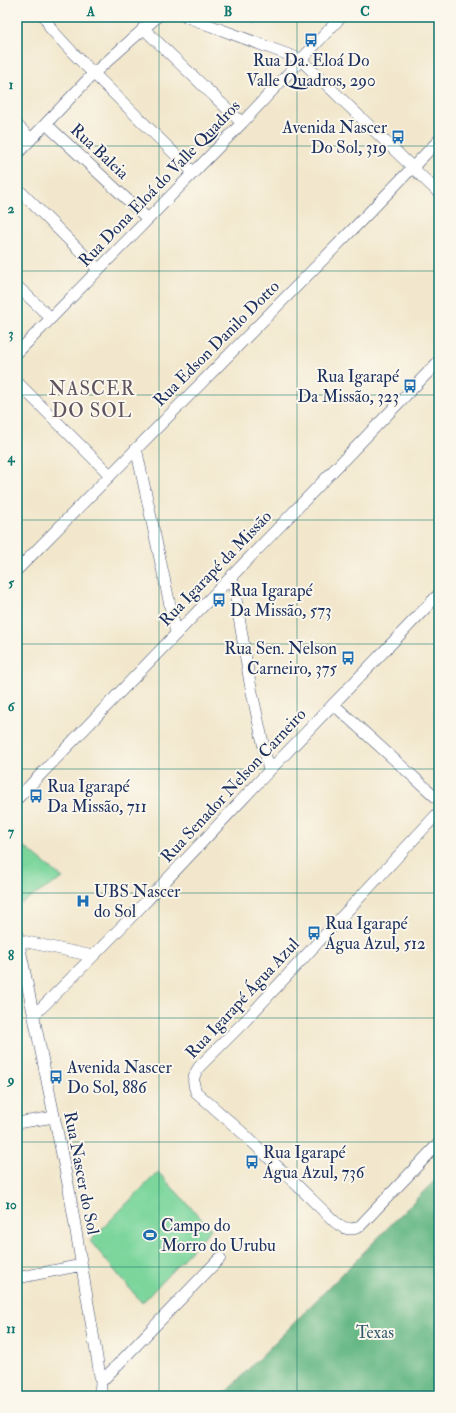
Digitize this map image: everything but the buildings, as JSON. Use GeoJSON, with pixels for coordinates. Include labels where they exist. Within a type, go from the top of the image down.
{"type":"FeatureCollection","features":[{"type":"Feature","properties":{"kind":"street"},"geometry":{"type":"LineString","coordinates":[[46,17],[51,29],[93,74],[194,173]]}},
{"type":"Feature","properties":{"kind":"street"},"geometry":{"type":"LineString","coordinates":[[17,154],[93,74],[157,17]]}},
{"type":"Feature","properties":{"kind":"street"},"geometry":{"type":"LineString","coordinates":[[187,17],[300,59],[439,193]]}},
{"type":"Feature","properties":{"kind":"street","name":"Rua Dona Eloá do Valle Quadros"},"geometry":{"type":"LineString","coordinates":[[17,353],[194,173],[341,17]]}},
{"type":"Feature","properties":{"kind":"street"},"geometry":{"type":"LineString","coordinates":[[143,28],[242,123]]}},
{"type":"Feature","properties":{"kind":"street","name":"Rua Baleia"},"geometry":{"type":"LineString","coordinates":[[46,124],[148,219]]}},
{"type":"Feature","properties":{"kind":"street"},"geometry":{"type":"LineString","coordinates":[[17,125],[31,139]]}},
{"type":"Feature","properties":{"kind":"street","name":"Rua Edson Danilo Dotto"},"geometry":{"type":"LineString","coordinates":[[17,570],[439,140]]}},
{"type":"Feature","properties":{"kind":"street"},"geometry":{"type":"LineString","coordinates":[[17,188],[98,270]]}},
{"type":"Feature","properties":{"kind":"street"},"geometry":{"type":"LineString","coordinates":[[17,286],[51,318]]}},
{"type":"Feature","properties":{"kind":"street","name":"Rua Igarapé da Missão"},"geometry":{"type":"LineString","coordinates":[[17,799],[439,361]]}},
{"type":"Feature","properties":{"kind":"street"},"geometry":{"type":"LineString","coordinates":[[17,382],[110,475]]}},
{"type":"Feature","properties":{"kind":"street"},"geometry":{"type":"LineString","coordinates":[[136,448],[176,633]]}},
{"type":"Feature","properties":{"kind":"street"},"geometry":{"type":"LineString","coordinates":[[232,575],[250,683],[269,771]]}},
{"type":"Feature","properties":{"kind":"street","name":"Rua Senador Nelson Carneiro"},"geometry":{"type":"LineString","coordinates":[[34,1015],[177,870],[269,771],[439,594]]}},
{"type":"Feature","properties":{"kind":"street"},"geometry":{"type":"LineString","coordinates":[[333,704],[439,800]]}},
{"type":"Feature","properties":{"kind":"street","name":"Rua Igarapé Água Azul"},"geometry":{"type":"LineString","coordinates":[[439,812],[245,1020],[198,1067],[193,1080],[196,1092],[245,1135],[334,1221],[341,1227],[347,1229],[356,1229],[360,1226],[439,1143]]}},
{"type":"Feature","properties":{"kind":"street"},"geometry":{"type":"LineString","coordinates":[[18,936],[93,956]]}},
{"type":"Feature","properties":{"kind":"street","name":"Rua Nascer do Sol"},"geometry":{"type":"LineString","coordinates":[[18,936],[69,1189],[101,1382],[100,1396]]}},
{"type":"Feature","properties":{"kind":"street"},"geometry":{"type":"LineString","coordinates":[[17,1123],[54,1117]]}},
{"type":"Feature","properties":{"kind":"street"},"geometry":{"type":"LineString","coordinates":[[101,1382],[220,1258]]}},
{"type":"Feature","properties":{"kind":"street"},"geometry":{"type":"LineString","coordinates":[[17,1278],[82,1265]]}},
{"type":"Feature","properties":{"kind":"green space"},"geometry":{"type":"Polygon","coordinates":[[[17,841],[63,878],[21,903],[17,877],[17,841]]]}},
{"type":"Feature","properties":{"kind":"green space","name":"Campo do Morro do Urubu"},"geometry":{"type":"Polygon","coordinates":[[[158,1172],[211,1229],[142,1303],[90,1241],[158,1172]]]}},
{"type":"Feature","properties":{"kind":"green space","name":"Texas"},"geometry":{"type":"Polygon","coordinates":[[[439,1177],[439,1396],[222,1396],[427,1188],[439,1177]]]}},
{"type":"Feature","properties":{"kind":"waterway"},"geometry":{"type":"LineString","coordinates":[[254,23],[255,17]]}},
{"type":"Feature","properties":{"kind":"place","name":"Rua Da. Eloá Do Valle Quadros, 290"},"geometry":{"type":"Point","coordinates":[311,40]}},
{"type":"Feature","properties":{"kind":"place","name":"Avenida Nascer Do Sol, 319"},"geometry":{"type":"Point","coordinates":[398,137]}},
{"type":"Feature","properties":{"kind":"place","name":"Rua Igarapé Da Missão, 323"},"geometry":{"type":"Point","coordinates":[410,386]}},
{"type":"Feature","properties":{"kind":"place","name":"Rua Igarapé Da Missão, 573"},"geometry":{"type":"Point","coordinates":[219,600]}},
{"type":"Feature","properties":{"kind":"place","name":"Rua Sen. Nelson Carneiro, 375"},"geometry":{"type":"Point","coordinates":[348,658]}},
{"type":"Feature","properties":{"kind":"place","name":"Rua Igarapé Da Missão, 711"},"geometry":{"type":"Point","coordinates":[36,796]}},
{"type":"Feature","properties":{"kind":"place","name":"UBS Nascer do Sol"},"geometry":{"type":"Point","coordinates":[83,901]}},
{"type":"Feature","properties":{"kind":"place","name":"Rua Igarapé Água Azul, 512"},"geometry":{"type":"Point","coordinates":[314,933]}},
{"type":"Feature","properties":{"kind":"place","name":"Avenida Nascer Do Sol, 886"},"geometry":{"type":"Point","coordinates":[56,1077]}},
{"type":"Feature","properties":{"kind":"place","name":"Rua Igarapé Água Azul, 736"},"geometry":{"type":"Point","coordinates":[252,1162]}},
{"type":"Feature","properties":{"kind":"place","name":"Campo do Morro do Urubu"},"geometry":{"type":"Point","coordinates":[150,1235]}},
{"type":"Feature","properties":{"kind":"district","name":"NASCER DO SOL"},"geometry":{"type":"Point","coordinates":[92,399]}}]}
